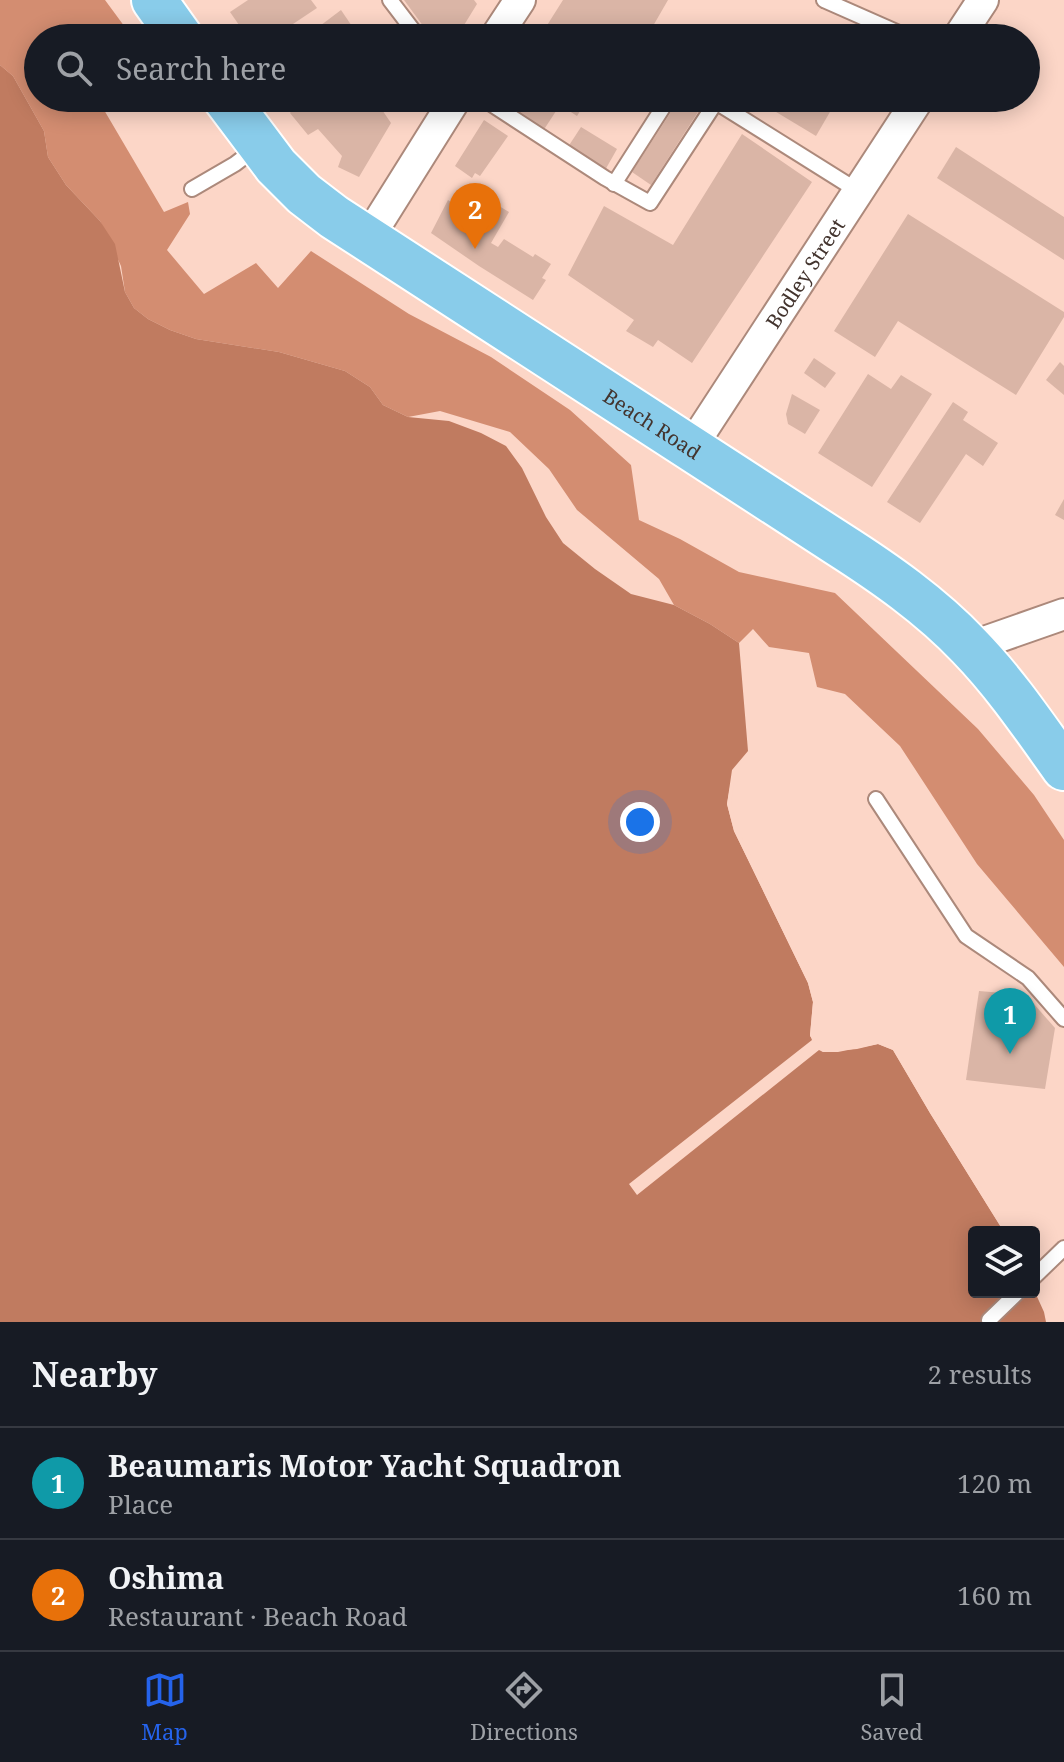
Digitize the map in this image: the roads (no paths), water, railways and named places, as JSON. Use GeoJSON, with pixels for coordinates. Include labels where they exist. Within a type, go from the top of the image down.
{"type":"FeatureCollection","features":[{"type":"Feature","properties":{"kind":"main road"},"geometry":{"type":"LineString","coordinates":[[154,0],[171,24]]}},
{"type":"Feature","properties":{"kind":"main road","name":"Beach Road"},"geometry":{"type":"LineString","coordinates":[[235,112],[276,166],[304,194],[367,240],[877,569],[922,602],[970,647],[1016,701],[1064,768]]}},
{"type":"Feature","properties":{"kind":"street"},"geometry":{"type":"LineString","coordinates":[[504,24],[520,0]]}},
{"type":"Feature","properties":{"kind":"street"},"geometry":{"type":"LineString","coordinates":[[967,24],[983,0]]}},
{"type":"Feature","properties":{"kind":"street"},"geometry":{"type":"LineString","coordinates":[[367,240],[447,112]]}},
{"type":"Feature","properties":{"kind":"street","name":"Bodley Street"},"geometry":{"type":"LineString","coordinates":[[690,449],[910,112]]}},
{"type":"Feature","properties":{"kind":"street"},"geometry":{"type":"LineString","coordinates":[[970,647],[1064,614]]}},
{"type":"Feature","properties":{"kind":"lane"},"geometry":{"type":"LineString","coordinates":[[390,0],[408,24]]}},
{"type":"Feature","properties":{"kind":"lane"},"geometry":{"type":"LineString","coordinates":[[824,0],[878,24]]}},
{"type":"Feature","properties":{"kind":"lane"},"geometry":{"type":"LineString","coordinates":[[503,112],[614,184],[650,203],[709,112]]}},
{"type":"Feature","properties":{"kind":"lane"},"geometry":{"type":"LineString","coordinates":[[614,184],[660,112]]}},
{"type":"Feature","properties":{"kind":"lane"},"geometry":{"type":"LineString","coordinates":[[732,112],[858,191]]}},
{"type":"Feature","properties":{"kind":"lane"},"geometry":{"type":"LineString","coordinates":[[192,189],[260,146]]}},
{"type":"Feature","properties":{"kind":"lane"},"geometry":{"type":"LineString","coordinates":[[876,799],[966,936],[1028,978],[1064,1019]]}},
{"type":"Feature","properties":{"kind":"lane"},"geometry":{"type":"LineString","coordinates":[[1040,1271],[1064,1248]]}},
{"type":"Feature","properties":{"kind":"lane"},"geometry":{"type":"LineString","coordinates":[[989,1320],[1012,1298]]}},
{"type":"Feature","properties":{"kind":"place","name":"Oshima"},"geometry":{"type":"Point","coordinates":[475,249]}},
{"type":"Feature","properties":{"kind":"place","name":"Beaumaris Motor Yacht Squadron"},"geometry":{"type":"Point","coordinates":[1010,1054]}}]}
